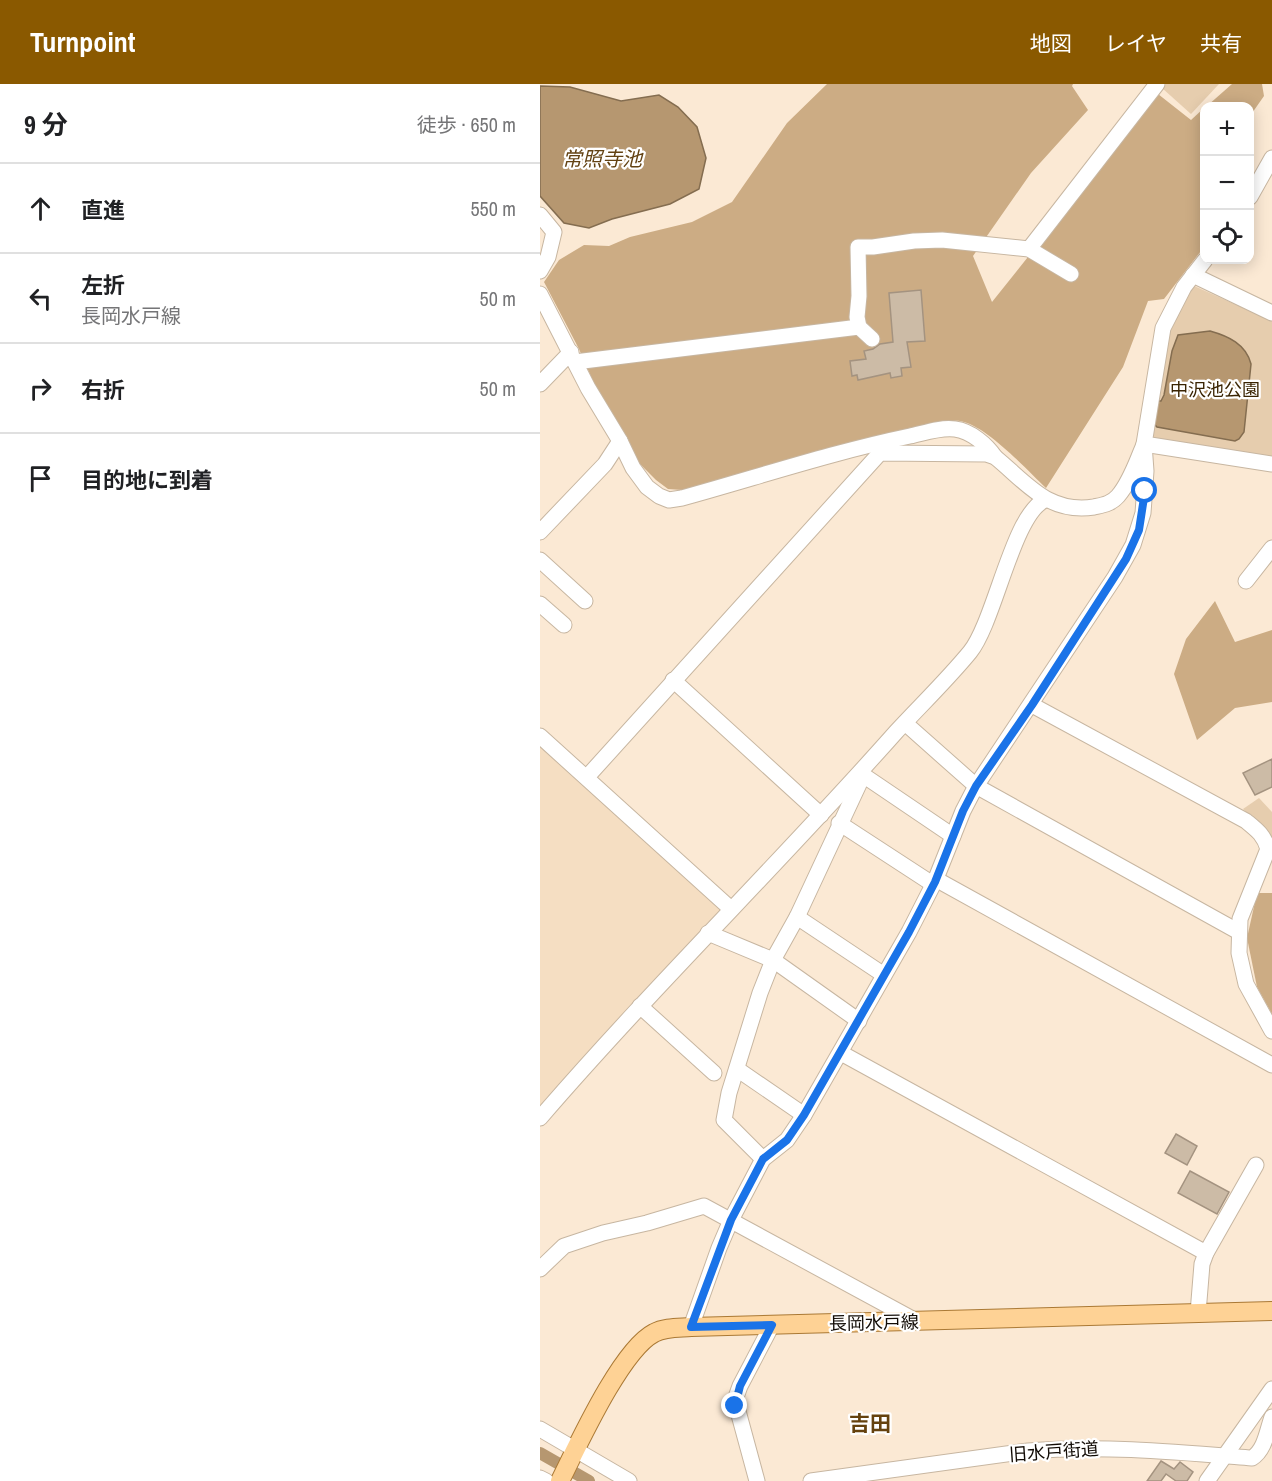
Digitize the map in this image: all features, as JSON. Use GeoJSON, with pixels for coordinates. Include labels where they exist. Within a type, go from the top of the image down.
{"type":"FeatureCollection","features":[{"type":"Feature","properties":{"kind":"main road","name":"長岡水戸線"},"geometry":{"type":"LineString","coordinates":[[556,1480],[574,1454],[625,1361],[637,1345],[655,1332],[691,1327],[1272,1311]]}},
{"type":"Feature","properties":{"kind":"street"},"geometry":{"type":"LineString","coordinates":[[1029,249],[1157,84]]}},
{"type":"Feature","properties":{"kind":"street"},"geometry":{"type":"LineString","coordinates":[[1254,190],[1272,158]]}},
{"type":"Feature","properties":{"kind":"street"},"geometry":{"type":"LineString","coordinates":[[540,215],[554,231],[548,257],[540,271]]}},
{"type":"Feature","properties":{"kind":"street"},"geometry":{"type":"LineString","coordinates":[[872,339],[859,327],[857,318],[858,247],[942,240],[1029,249],[1071,274]]}},
{"type":"Feature","properties":{"kind":"street"},"geometry":{"type":"LineString","coordinates":[[691,1327],[731,1220],[763,1159],[787,1140],[804,1115],[909,932],[935,882],[976,786],[1032,705],[1115,577],[1133,545],[1143,513],[1146,471],[1144,444],[1163,328],[1184,287],[1201,264]]}},
{"type":"Feature","properties":{"kind":"street"},"geometry":{"type":"LineString","coordinates":[[1193,275],[1272,313]]}},
{"type":"Feature","properties":{"kind":"street"},"geometry":{"type":"LineString","coordinates":[[540,294],[588,388],[620,441],[633,468],[647,488],[669,500],[885,441],[943,429],[964,431],[988,446],[995,458]]}},
{"type":"Feature","properties":{"kind":"street"},"geometry":{"type":"LineString","coordinates":[[540,384],[573,357],[859,327]]}},
{"type":"Feature","properties":{"kind":"street"},"geometry":{"type":"LineString","coordinates":[[540,532],[605,464],[620,441]]}},
{"type":"Feature","properties":{"kind":"street"},"geometry":{"type":"LineString","coordinates":[[1144,444],[1272,464]]}},
{"type":"Feature","properties":{"kind":"street"},"geometry":{"type":"LineString","coordinates":[[586,777],[880,453],[986,454],[995,458],[1045,500],[1082,509],[1106,505],[1121,493],[1144,444]]}},
{"type":"Feature","properties":{"kind":"street"},"geometry":{"type":"LineString","coordinates":[[540,1118],[640,1006],[860,773],[971,651],[992,607],[1022,529],[1035,507],[1045,500]]}},
{"type":"Feature","properties":{"kind":"street"},"geometry":{"type":"LineString","coordinates":[[1246,581],[1272,548]]}},
{"type":"Feature","properties":{"kind":"street"},"geometry":{"type":"LineString","coordinates":[[540,560],[585,601]]}},
{"type":"Feature","properties":{"kind":"street"},"geometry":{"type":"LineString","coordinates":[[540,604],[564,625]]}},
{"type":"Feature","properties":{"kind":"street"},"geometry":{"type":"LineString","coordinates":[[674,680],[821,814]]}},
{"type":"Feature","properties":{"kind":"street"},"geometry":{"type":"LineString","coordinates":[[1032,705],[1246,821],[1260,832],[1268,849],[1240,919],[1239,953],[1246,984],[1272,1031]]}},
{"type":"Feature","properties":{"kind":"street"},"geometry":{"type":"LineString","coordinates":[[904,723],[976,786],[1239,932]]}},
{"type":"Feature","properties":{"kind":"street"},"geometry":{"type":"LineString","coordinates":[[540,736],[731,909]]}},
{"type":"Feature","properties":{"kind":"street"},"geometry":{"type":"LineString","coordinates":[[763,1159],[724,1120],[736,1069],[773,960],[860,782],[860,773]]}},
{"type":"Feature","properties":{"kind":"street"},"geometry":{"type":"LineString","coordinates":[[860,773],[953,836]]}},
{"type":"Feature","properties":{"kind":"street"},"geometry":{"type":"LineString","coordinates":[[839,823],[928,881],[940,882],[1272,1065]]}},
{"type":"Feature","properties":{"kind":"street"},"geometry":{"type":"LineString","coordinates":[[796,916],[884,975]]}},
{"type":"Feature","properties":{"kind":"street"},"geometry":{"type":"LineString","coordinates":[[708,933],[773,960],[859,1021]]}},
{"type":"Feature","properties":{"kind":"street"},"geometry":{"type":"LineString","coordinates":[[640,1006],[714,1073]]}},
{"type":"Feature","properties":{"kind":"street"},"geometry":{"type":"LineString","coordinates":[[841,1053],[1206,1253]]}},
{"type":"Feature","properties":{"kind":"street"},"geometry":{"type":"LineString","coordinates":[[736,1069],[804,1115]]}},
{"type":"Feature","properties":{"kind":"street"},"geometry":{"type":"LineString","coordinates":[[1198,1313],[1202,1264],[1206,1253],[1256,1165]]}},
{"type":"Feature","properties":{"kind":"street"},"geometry":{"type":"LineString","coordinates":[[540,1269],[564,1246],[704,1206],[918,1322]]}},
{"type":"Feature","properties":{"kind":"street"},"geometry":{"type":"LineString","coordinates":[[757,1481],[735,1400],[772,1325]]}},
{"type":"Feature","properties":{"kind":"street"},"geometry":{"type":"LineString","coordinates":[[1214,1478],[1225,1455],[1272,1391]]}},
{"type":"Feature","properties":{"kind":"street","name":"旧水戸街道"},"geometry":{"type":"LineString","coordinates":[[811,1481],[1063,1448],[1147,1450],[1252,1458],[1262,1448],[1272,1417]]}},
{"type":"Feature","properties":{"kind":"street"},"geometry":{"type":"LineString","coordinates":[[540,1429],[574,1454],[629,1481]]}},
{"type":"Feature","properties":{"kind":"street"},"geometry":{"type":"LineString","coordinates":[[540,1478],[556,1480]]}},
{"type":"Feature","properties":{"kind":"shaded area"},"geometry":{"type":"Polygon","coordinates":[[[827,84],[1073,84],[1072,86],[1088,110],[1031,173],[973,256],[992,302],[1158,94],[1191,120],[1200,112],[1200,252],[1164,299],[1148,301],[1123,367],[1046,488],[994,439],[970,424],[960,421],[941,422],[682,490],[668,489],[637,461],[595,386],[579,349],[544,282],[559,260],[584,245],[609,246],[630,237],[692,222],[732,202],[787,123],[827,84]]]}},
{"type":"Feature","properties":{"kind":"shaded area"},"geometry":{"type":"Polygon","coordinates":[[[1232,84],[1262,84],[1264,96],[1254,110],[1254,102],[1212,102],[1232,84]]]}},
{"type":"Feature","properties":{"kind":"shaded area"},"geometry":{"type":"Polygon","coordinates":[[[1215,601],[1235,642],[1272,630],[1272,702],[1235,708],[1197,740],[1174,674],[1186,639],[1215,601]]]}},
{"type":"Feature","properties":{"kind":"shaded area"},"geometry":{"type":"Polygon","coordinates":[[[540,741],[719,906],[722,913],[540,1113],[540,741]]]}},
{"type":"Feature","properties":{"kind":"shaded area"},"geometry":{"type":"Polygon","coordinates":[[[1257,893],[1272,893],[1272,1014],[1257,987],[1247,938],[1257,893]]]}},
{"type":"Feature","properties":{"kind":"green space"},"geometry":{"type":"Polygon","coordinates":[[[1166,84],[1219,84],[1191,114],[1162,88],[1166,84]]]}},
{"type":"Feature","properties":{"kind":"green space","name":"中沢池公園"},"geometry":{"type":"Polygon","coordinates":[[[1192,285],[1272,321],[1272,460],[1155,440],[1150,433],[1169,331],[1192,285]]]}},
{"type":"Feature","properties":{"kind":"green space"},"geometry":{"type":"Polygon","coordinates":[[[1259,798],[1272,812],[1272,839],[1243,809],[1259,798]]]}},
{"type":"Feature","properties":{"kind":"water","name":"常照寺池"},"geometry":{"type":"Polygon","coordinates":[[[540,86],[570,87],[621,101],[659,95],[678,107],[697,127],[706,158],[699,189],[670,204],[612,219],[589,228],[564,223],[540,196],[540,86]]]}},
{"type":"Feature","properties":{"kind":"water"},"geometry":{"type":"Polygon","coordinates":[[[1210,331],[1223,335],[1241,346],[1251,364],[1244,432],[1235,441],[1157,427],[1154,424],[1158,401],[1161,401],[1164,395],[1172,351],[1178,335],[1210,331]]]}},
{"type":"Feature","properties":{"kind":"building"},"geometry":{"type":"Polygon","coordinates":[[[921,290],[925,341],[907,342],[911,367],[901,368],[902,376],[891,378],[890,373],[858,380],[857,375],[852,376],[850,361],[866,359],[864,351],[880,344],[893,342],[889,293],[921,290]]]}},
{"type":"Feature","properties":{"kind":"building"},"geometry":{"type":"Polygon","coordinates":[[[1272,759],[1272,787],[1255,795],[1243,773],[1272,759]]]}},
{"type":"Feature","properties":{"kind":"building"},"geometry":{"type":"Polygon","coordinates":[[[1176,1134],[1197,1146],[1187,1165],[1165,1153],[1176,1134]]]}},
{"type":"Feature","properties":{"kind":"building"},"geometry":{"type":"Polygon","coordinates":[[[1190,1171],[1229,1192],[1217,1214],[1178,1193],[1190,1171]]]}},
{"type":"Feature","properties":{"kind":"building"},"geometry":{"type":"Polygon","coordinates":[[[1161,1461],[1174,1469],[1180,1462],[1193,1472],[1187,1481],[1176,1481],[1166,1474],[1161,1481],[1147,1481],[1161,1461]]]}},
{"type":"Feature","properties":{"kind":"waterway"},"geometry":{"type":"LineString","coordinates":[[540,1453],[589,1481]]}},
{"type":"Feature","properties":{"kind":"district","name":"吉田"},"geometry":{"type":"Point","coordinates":[870,1424]}},
{"type":"Feature","properties":{"kind":"route"},"geometry":{"type":"LineString","coordinates":[[735,1406],[740,1386],[772,1325],[691,1327],[731,1220],[763,1159],[787,1140],[859,1021],[935,882],[963,811],[976,786],[1032,705],[1126,559],[1139,530],[1145,491]]}}]}
